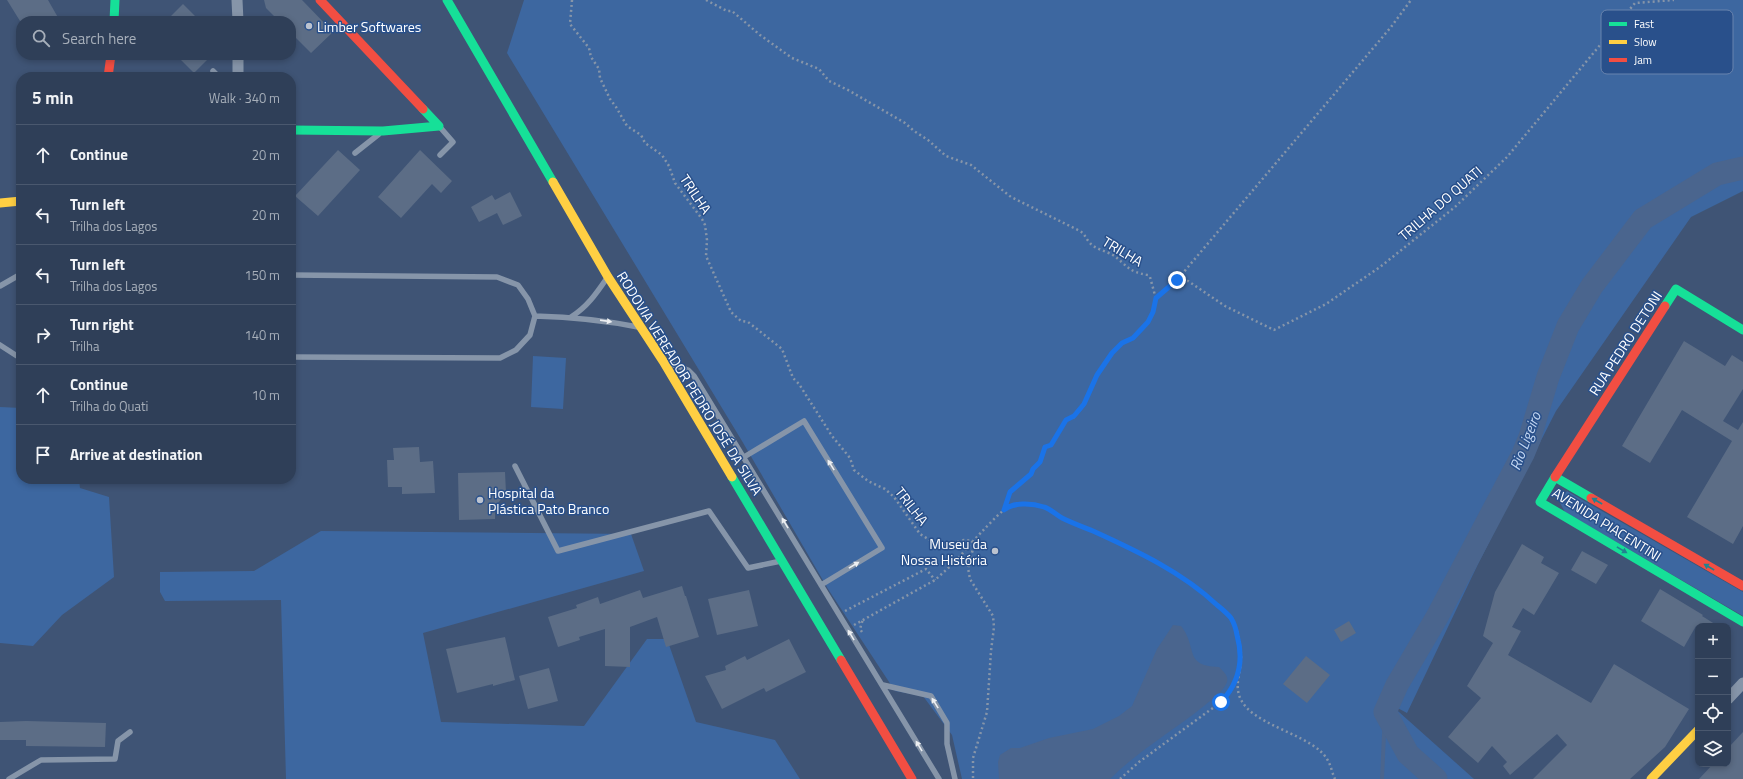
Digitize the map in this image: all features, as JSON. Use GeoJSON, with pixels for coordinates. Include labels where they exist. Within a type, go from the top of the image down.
{"type":"FeatureCollection","features":[{"type":"Feature","properties":{"kind":"street"},"geometry":{"type":"LineString","coordinates":[[114,16],[115,0]]}},
{"type":"Feature","properties":{"kind":"street"},"geometry":{"type":"LineString","coordinates":[[237,0],[238,16]]}},
{"type":"Feature","properties":{"kind":"street"},"geometry":{"type":"LineString","coordinates":[[320,0],[439,126]]}},
{"type":"Feature","properties":{"kind":"street","name":"RODOVIA VEREADOR PEDRO JOSÉ DA SILVA"},"geometry":{"type":"LineString","coordinates":[[447,0],[608,277],[663,361],[912,779]]}},
{"type":"Feature","properties":{"kind":"street"},"geometry":{"type":"LineString","coordinates":[[109,72],[110,60]]}},
{"type":"Feature","properties":{"kind":"street"},"geometry":{"type":"LineString","coordinates":[[238,60],[238,72]]}},
{"type":"Feature","properties":{"kind":"street"},"geometry":{"type":"LineString","coordinates":[[296,130],[383,131],[439,126]]}},
{"type":"Feature","properties":{"kind":"street"},"geometry":{"type":"LineString","coordinates":[[0,203],[16,201]]}},
{"type":"Feature","properties":{"kind":"street","name":"RUA PEDRO DETONI"},"geometry":{"type":"LineString","coordinates":[[1555,477],[1676,289],[1743,330]]}},
{"type":"Feature","properties":{"kind":"street","name":"AVENIDA PIACENTINI"},"geometry":{"type":"LineString","coordinates":[[1743,586],[1555,477],[1540,502],[1743,622]]}},
{"type":"Feature","properties":{"kind":"street"},"geometry":{"type":"LineString","coordinates":[[1731,695],[1743,683]]}},
{"type":"Feature","properties":{"kind":"street"},"geometry":{"type":"LineString","coordinates":[[1651,779],[1697,731]]}},
{"type":"Feature","properties":{"kind":"lane"},"geometry":{"type":"LineString","coordinates":[[439,126],[453,142],[440,155]]}},
{"type":"Feature","properties":{"kind":"lane"},"geometry":{"type":"LineString","coordinates":[[355,153],[383,131]]}},
{"type":"Feature","properties":{"kind":"lane"},"geometry":{"type":"LineString","coordinates":[[296,276],[497,277],[518,285],[528,299],[535,316],[530,335],[516,350],[500,358],[296,357]]}},
{"type":"Feature","properties":{"kind":"lane"},"geometry":{"type":"LineString","coordinates":[[0,286],[16,277]]}},
{"type":"Feature","properties":{"kind":"lane"},"geometry":{"type":"LineString","coordinates":[[571,317],[584,309],[592,301],[608,277]]}},
{"type":"Feature","properties":{"kind":"lane"},"geometry":{"type":"LineString","coordinates":[[535,316],[571,317],[641,327]]}},
{"type":"Feature","properties":{"kind":"lane"},"geometry":{"type":"LineString","coordinates":[[0,345],[16,355]]}},
{"type":"Feature","properties":{"kind":"lane"},"geometry":{"type":"LineString","coordinates":[[663,361],[688,370],[694,376],[939,779]]}},
{"type":"Feature","properties":{"kind":"lane"},"geometry":{"type":"LineString","coordinates":[[744,457],[804,421],[882,548],[821,585]]}},
{"type":"Feature","properties":{"kind":"lane"},"geometry":{"type":"LineString","coordinates":[[515,466],[558,551],[708,511],[748,568],[782,561]]}},
{"type":"Feature","properties":{"kind":"lane"},"geometry":{"type":"LineString","coordinates":[[883,685],[931,696],[947,723],[947,744],[955,779]]}},
{"type":"Feature","properties":{"kind":"lane"},"geometry":{"type":"LineString","coordinates":[[9,779],[41,760],[115,760],[118,741],[130,732]]}},
{"type":"Feature","properties":{"kind":"path","name":"TRILHA"},"geometry":{"type":"LineString","coordinates":[[572,0],[570,24],[589,48],[590,57],[599,69],[600,78],[610,99],[627,126],[640,136],[645,143],[662,154],[669,166],[675,183],[702,219],[705,225],[707,240],[706,256],[718,285],[727,300],[731,312],[741,321],[748,322],[782,349],[793,378],[799,384],[832,436],[850,458],[854,470],[868,481],[885,489],[894,498],[920,534],[936,544],[964,540],[973,541]]}},
{"type":"Feature","properties":{"kind":"path","name":"TRILHA"},"geometry":{"type":"LineString","coordinates":[[706,0],[727,11],[732,11],[760,35],[787,55],[819,69],[829,81],[848,90],[905,123],[946,156],[955,160],[964,161],[971,165],[1011,197],[1080,231],[1091,244],[1113,256],[1130,270],[1138,274],[1148,275],[1156,298]]}},
{"type":"Feature","properties":{"kind":"path"},"geometry":{"type":"LineString","coordinates":[[1004,510],[1010,492],[1031,474],[1033,469],[1040,462],[1045,447],[1051,445],[1066,420],[1074,416],[1084,404],[1097,375],[1104,364],[1122,343],[1133,338],[1148,322],[1153,312],[1156,298],[1177,280],[1391,27],[1411,0]]}},
{"type":"Feature","properties":{"kind":"path","name":"TRILHA DO QUATI"},"geometry":{"type":"LineString","coordinates":[[1629,10],[1635,3],[1674,0]]}},
{"type":"Feature","properties":{"kind":"path","name":"TRILHA DO QUATI"},"geometry":{"type":"LineString","coordinates":[[1177,280],[1188,281],[1225,306],[1274,330],[1326,304],[1380,267],[1454,207],[1507,157],[1601,44]]}},
{"type":"Feature","properties":{"kind":"path"},"geometry":{"type":"LineString","coordinates":[[847,628],[935,580],[956,561],[973,541],[1009,506],[1028,504],[1045,507],[1063,518],[1129,547],[1178,575],[1206,595],[1231,618],[1235,626],[1241,659],[1238,675],[1238,690],[1246,707],[1258,717],[1304,741],[1327,758],[1335,779]]}},
{"type":"Feature","properties":{"kind":"path"},"geometry":{"type":"LineString","coordinates":[[973,541],[974,545],[968,568],[970,578],[993,616],[994,627],[990,651],[987,712],[974,758],[973,779]]}},
{"type":"Feature","properties":{"kind":"path"},"geometry":{"type":"LineString","coordinates":[[838,615],[926,569],[935,580]]}},
{"type":"Feature","properties":{"kind":"path"},"geometry":{"type":"LineString","coordinates":[[1120,779],[1139,762],[1221,702],[1230,692],[1238,675]]}},
{"type":"Feature","properties":{"kind":"shaded area"},"geometry":{"type":"Polygon","coordinates":[[[524,0],[1743,0],[1743,191],[1691,217],[1556,411],[1478,564],[1407,713],[1390,704],[1474,779],[962,779],[952,735],[923,696],[895,691],[828,589],[742,441],[507,53],[524,0]]]}},
{"type":"Feature","properties":{"kind":"shaded area"},"geometry":{"type":"Polygon","coordinates":[[[533,356],[566,358],[563,409],[531,407],[533,356]]]}},
{"type":"Feature","properties":{"kind":"shaded area"},"geometry":{"type":"Polygon","coordinates":[[[0,407],[16,408],[16,484],[80,484],[80,488],[109,497],[114,577],[62,615],[33,646],[0,643],[0,407]]]}},
{"type":"Feature","properties":{"kind":"shaded area"},"geometry":{"type":"Polygon","coordinates":[[[1567,491],[1743,592],[1743,616],[1565,512],[1560,503],[1567,491]]]}},
{"type":"Feature","properties":{"kind":"shaded area"},"geometry":{"type":"Polygon","coordinates":[[[321,531],[631,534],[644,571],[423,633],[441,722],[584,726],[647,639],[667,639],[696,722],[775,740],[800,779],[286,779],[281,600],[165,601],[160,592],[160,572],[254,571],[321,531]]]}},
{"type":"Feature","properties":{"kind":"shaded area"},"geometry":{"type":"Polygon","coordinates":[[[1173,625],[1181,626],[1189,641],[1193,654],[1200,663],[1208,666],[1219,667],[1225,674],[1227,682],[1217,695],[1132,759],[1110,779],[999,779],[998,762],[1000,755],[1011,748],[1020,748],[1049,738],[1093,729],[1119,716],[1132,706],[1157,649],[1173,625]]]}},
{"type":"Feature","properties":{"kind":"building"},"geometry":{"type":"Polygon","coordinates":[[[7,0],[48,0],[57,16],[17,16],[7,0]]]}},
{"type":"Feature","properties":{"kind":"building","name":"Limber Softwares"},"geometry":{"type":"Polygon","coordinates":[[[264,0],[302,0],[333,32],[311,53],[296,38],[296,16],[274,16],[266,8],[264,0]]]}},
{"type":"Feature","properties":{"kind":"building"},"geometry":{"type":"Polygon","coordinates":[[[183,4],[195,16],[171,16],[183,4]]]}},
{"type":"Feature","properties":{"kind":"building"},"geometry":{"type":"Polygon","coordinates":[[[181,60],[207,60],[195,72],[193,72],[181,60]]]}},
{"type":"Feature","properties":{"kind":"building"},"geometry":{"type":"Polygon","coordinates":[[[338,150],[360,170],[318,216],[296,197],[296,195],[338,150]]]}},
{"type":"Feature","properties":{"kind":"building"},"geometry":{"type":"Polygon","coordinates":[[[420,150],[452,181],[441,193],[432,184],[401,218],[378,197],[420,150]]]}},
{"type":"Feature","properties":{"kind":"building"},"geometry":{"type":"Polygon","coordinates":[[[510,192],[522,216],[503,225],[497,213],[479,222],[471,207],[492,195],[495,200],[510,192]]]}},
{"type":"Feature","properties":{"kind":"building"},"geometry":{"type":"Polygon","coordinates":[[[1684,341],[1725,366],[1732,355],[1743,362],[1743,389],[1723,421],[1738,430],[1743,422],[1743,526],[1733,544],[1687,517],[1732,441],[1682,410],[1650,463],[1622,446],[1684,341]]]}},
{"type":"Feature","properties":{"kind":"building"},"geometry":{"type":"Polygon","coordinates":[[[419,447],[420,462],[433,461],[435,493],[402,494],[402,487],[388,487],[387,460],[394,460],[393,448],[419,447]]]}},
{"type":"Feature","properties":{"kind":"building","name":"Hospital da Plástica Pato Branco"},"geometry":{"type":"Polygon","coordinates":[[[505,472],[506,493],[495,507],[495,519],[459,520],[458,473],[505,472]]]}},
{"type":"Feature","properties":{"kind":"building"},"geometry":{"type":"Polygon","coordinates":[[[1522,544],[1544,557],[1541,563],[1559,573],[1534,615],[1523,608],[1512,627],[1521,631],[1508,655],[1591,703],[1614,664],[1689,709],[1665,747],[1630,779],[1533,779],[1567,745],[1557,734],[1510,775],[1503,766],[1507,762],[1492,746],[1478,763],[1448,737],[1481,698],[1467,686],[1493,643],[1483,636],[1495,592],[1522,544]]]}},
{"type":"Feature","properties":{"kind":"building"},"geometry":{"type":"Polygon","coordinates":[[[1582,551],[1608,565],[1596,584],[1571,570],[1582,551]]]}},
{"type":"Feature","properties":{"kind":"building"},"geometry":{"type":"Polygon","coordinates":[[[682,586],[699,637],[666,647],[657,617],[630,627],[630,667],[605,666],[605,629],[579,637],[580,640],[558,647],[548,617],[577,608],[576,605],[598,597],[600,604],[640,590],[643,598],[682,586]]]}},
{"type":"Feature","properties":{"kind":"building"},"geometry":{"type":"Polygon","coordinates":[[[1660,589],[1703,615],[1702,616],[1713,623],[1695,623],[1695,628],[1684,647],[1641,621],[1660,589]]]}},
{"type":"Feature","properties":{"kind":"building"},"geometry":{"type":"Polygon","coordinates":[[[749,590],[758,626],[717,635],[708,599],[749,590]]]}},
{"type":"Feature","properties":{"kind":"building"},"geometry":{"type":"Polygon","coordinates":[[[1349,621],[1356,633],[1341,642],[1334,630],[1349,621]]]}},
{"type":"Feature","properties":{"kind":"building"},"geometry":{"type":"Polygon","coordinates":[[[505,637],[515,680],[457,693],[446,649],[505,637]]]}},
{"type":"Feature","properties":{"kind":"building"},"geometry":{"type":"Polygon","coordinates":[[[789,639],[806,672],[766,692],[764,688],[722,709],[705,676],[726,670],[725,666],[745,656],[747,660],[789,639]]]}},
{"type":"Feature","properties":{"kind":"building"},"geometry":{"type":"Polygon","coordinates":[[[1306,656],[1330,675],[1307,703],[1283,684],[1306,656]]]}},
{"type":"Feature","properties":{"kind":"building"},"geometry":{"type":"Polygon","coordinates":[[[549,668],[558,701],[528,709],[519,676],[549,668]]]}},
{"type":"Feature","properties":{"kind":"building"},"geometry":{"type":"Polygon","coordinates":[[[26,721],[106,723],[105,747],[26,746],[26,740],[0,740],[0,722],[26,721]]]}},
{"type":"Feature","properties":{"kind":"building"},"geometry":{"type":"Polygon","coordinates":[[[1743,732],[1743,779],[1699,779],[1710,767],[1731,767],[1731,745],[1743,732]]]}},
{"type":"Feature","properties":{"kind":"waterway","name":"Rio Ligeiro"},"geometry":{"type":"LineString","coordinates":[[1436,779],[1408,754],[1385,712],[1397,685],[1437,617],[1523,454],[1530,437],[1548,377],[1568,326],[1592,286],[1643,219],[1717,174],[1743,168]]}},
{"type":"Feature","properties":{"kind":"waterway"},"geometry":{"type":"LineString","coordinates":[[1382,779],[1385,712]]}},
{"type":"Feature","properties":{"kind":"traffic: fast"},"geometry":{"type":"LineString","coordinates":[[114,16],[115,0]]}},
{"type":"Feature","properties":{"kind":"traffic: fast"},"geometry":{"type":"LineString","coordinates":[[447,0],[553,182]]}},
{"type":"Feature","properties":{"kind":"traffic: fast"},"geometry":{"type":"LineString","coordinates":[[296,130],[383,131],[439,126],[423,109]]}},
{"type":"Feature","properties":{"kind":"traffic: fast"},"geometry":{"type":"LineString","coordinates":[[1665,306],[1676,289],[1743,330]]}},
{"type":"Feature","properties":{"kind":"traffic: fast"},"geometry":{"type":"LineString","coordinates":[[732,477],[841,660]]}},
{"type":"Feature","properties":{"kind":"traffic: fast"},"geometry":{"type":"LineString","coordinates":[[1591,498],[1555,477],[1540,502],[1743,622]]}},
{"type":"Feature","properties":{"kind":"traffic: slow"},"geometry":{"type":"LineString","coordinates":[[553,182],[608,277],[663,361],[732,477]]}},
{"type":"Feature","properties":{"kind":"traffic: slow"},"geometry":{"type":"LineString","coordinates":[[0,203],[16,201]]}},
{"type":"Feature","properties":{"kind":"traffic: slow"},"geometry":{"type":"LineString","coordinates":[[1651,779],[1697,731]]}},
{"type":"Feature","properties":{"kind":"traffic: jam"},"geometry":{"type":"LineString","coordinates":[[320,0],[423,109]]}},
{"type":"Feature","properties":{"kind":"traffic: jam"},"geometry":{"type":"LineString","coordinates":[[109,72],[110,60]]}},
{"type":"Feature","properties":{"kind":"traffic: jam"},"geometry":{"type":"LineString","coordinates":[[1555,477],[1665,306]]}},
{"type":"Feature","properties":{"kind":"traffic: jam"},"geometry":{"type":"LineString","coordinates":[[1591,498],[1743,586]]}},
{"type":"Feature","properties":{"kind":"traffic: jam"},"geometry":{"type":"LineString","coordinates":[[841,660],[912,779]]}},
{"type":"Feature","properties":{"kind":"place","name":"Limber Softwares"},"geometry":{"type":"Point","coordinates":[309,26]}},
{"type":"Feature","properties":{"kind":"place","name":"Hospital da Plástica Pato Branco"},"geometry":{"type":"Point","coordinates":[480,500]}},
{"type":"Feature","properties":{"kind":"place","name":"Museu da Nossa História"},"geometry":{"type":"Point","coordinates":[995,551]}},
{"type":"Feature","properties":{"kind":"route"},"geometry":{"type":"LineString","coordinates":[[1177,280],[1156,298],[1153,312],[1148,322],[1133,338],[1122,343],[1112,353],[1097,375],[1084,404],[1074,416],[1066,420],[1051,445],[1045,447],[1040,462],[1033,469],[1031,474],[1010,492],[1004,510],[1009,506],[1028,504],[1045,507],[1063,518],[1129,547],[1178,575],[1206,595],[1231,618],[1235,626],[1239,643],[1241,659],[1238,675],[1230,692],[1221,702]]}}]}
